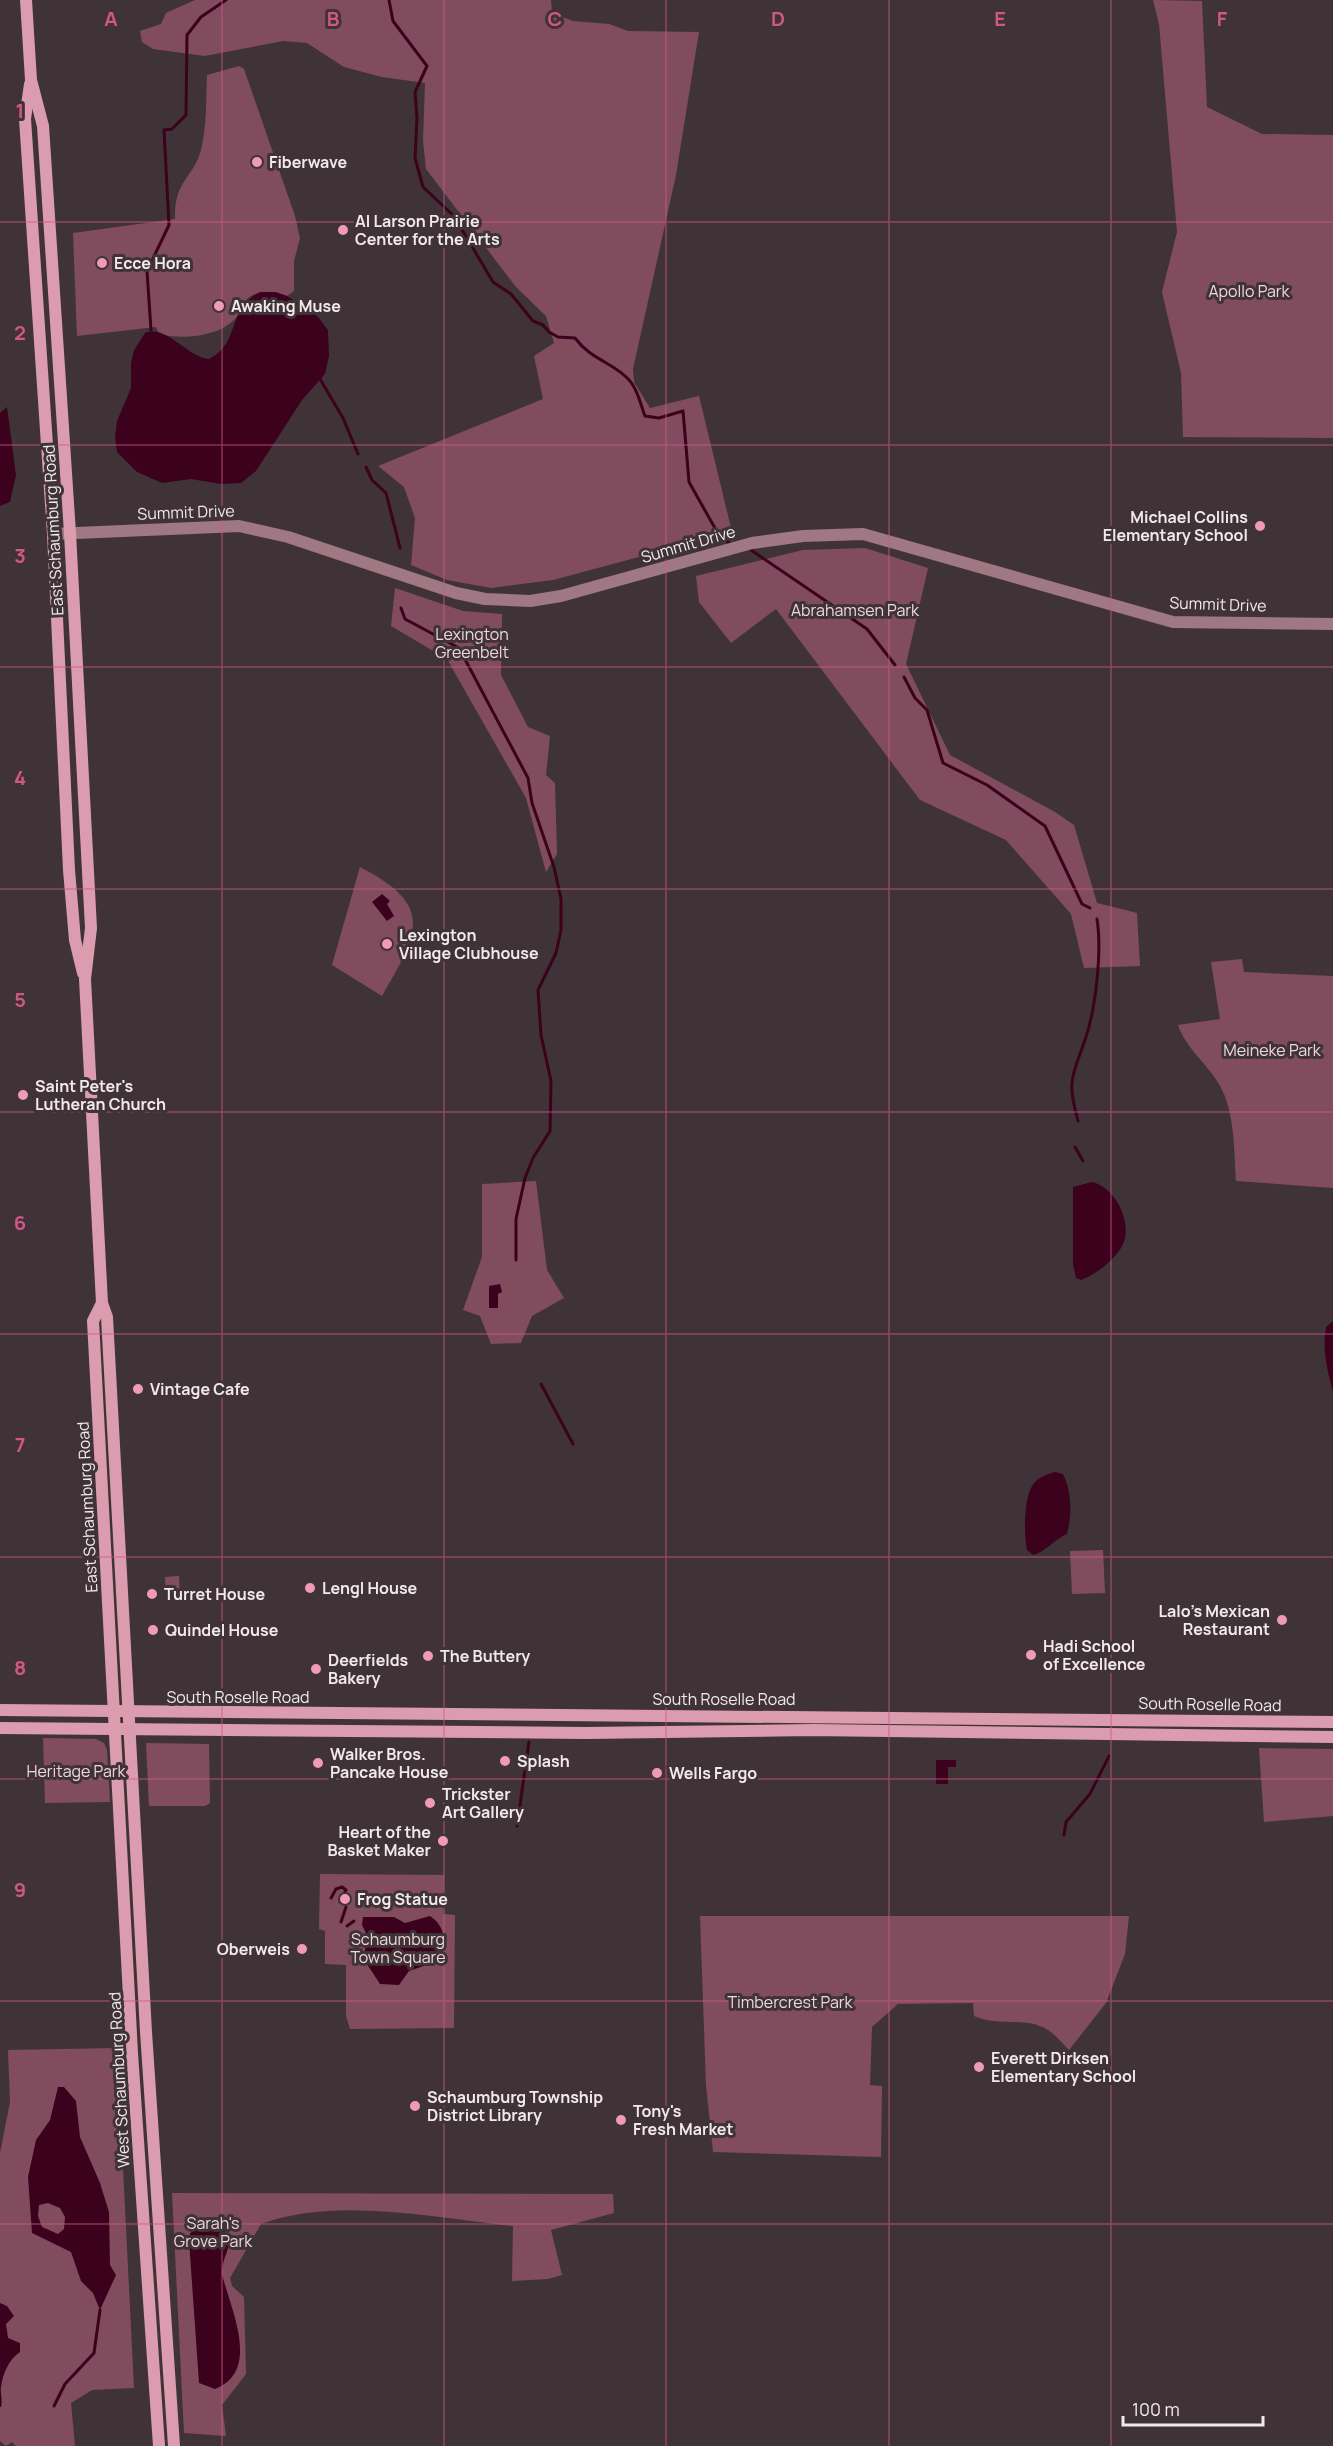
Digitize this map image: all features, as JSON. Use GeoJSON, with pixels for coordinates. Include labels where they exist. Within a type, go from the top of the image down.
{"type":"FeatureCollection","features":[{"type":"Feature","properties":{"kind":"main road","name":"East Schaumburg Road"},"geometry":{"type":"LineString","coordinates":[[26,0],[31,80],[44,126],[70,533],[92,928],[85,980],[102,1303],[107,1317],[130,1713]]}},
{"type":"Feature","properties":{"kind":"main road","name":"East Schaumburg Road"},"geometry":{"type":"LineString","coordinates":[[31,80],[25,119],[53,534],[69,870],[75,940],[85,980]]}},
{"type":"Feature","properties":{"kind":"main road","name":"East Schaumburg Road"},"geometry":{"type":"LineString","coordinates":[[102,1303],[93,1321],[115,1712]]}},
{"type":"Feature","properties":{"kind":"main road","name":"South Roselle Road"},"geometry":{"type":"LineString","coordinates":[[0,1710],[130,1713],[585,1717],[823,1716],[1333,1722]]}},
{"type":"Feature","properties":{"kind":"main road","name":"West Schaumburg Road"},"geometry":{"type":"LineString","coordinates":[[115,1712],[132,2053],[159,2446]]}},
{"type":"Feature","properties":{"kind":"main road","name":"West Schaumburg Road"},"geometry":{"type":"LineString","coordinates":[[130,1713],[146,2032],[174,2446]]}},
{"type":"Feature","properties":{"kind":"main road","name":"South Roselle Road"},"geometry":{"type":"LineString","coordinates":[[0,1728],[586,1733],[813,1730],[1333,1737]]}},
{"type":"Feature","properties":{"kind":"street","name":"Summit Drive"},"geometry":{"type":"LineString","coordinates":[[53,534],[239,526],[288,537],[456,593],[485,599],[530,601],[561,596],[680,565],[752,543],[803,536],[863,534],[1173,622],[1333,624]]}},
{"type":"Feature","properties":{"kind":"green space"},"geometry":{"type":"Polygon","coordinates":[[[195,0],[551,0],[552,13],[573,21],[609,24],[628,31],[699,32],[676,175],[633,369],[634,382],[650,408],[699,396],[732,532],[553,580],[491,588],[447,580],[411,565],[415,518],[404,487],[378,466],[543,399],[534,356],[554,343],[546,316],[516,287],[426,169],[423,141],[425,83],[382,77],[344,67],[307,43],[283,41],[205,56],[153,49],[142,42],[140,31],[161,24],[166,13],[195,0]]]}},
{"type":"Feature","properties":{"kind":"green space","name":"Apollo Park"},"geometry":{"type":"Polygon","coordinates":[[[1153,0],[1202,1],[1207,107],[1262,134],[1333,135],[1333,438],[1183,437],[1181,373],[1162,292],[1177,232],[1159,24],[1153,0]]]}},
{"type":"Feature","properties":{"kind":"green space"},"geometry":{"type":"Polygon","coordinates":[[[239,66],[244,69],[295,216],[300,238],[294,261],[294,291],[287,296],[266,292],[251,296],[245,301],[237,317],[228,325],[199,336],[168,336],[159,334],[156,327],[77,336],[73,233],[175,219],[178,196],[198,160],[203,141],[207,75],[239,66]]]}},
{"type":"Feature","properties":{"kind":"green space","name":"Abrahamsen Park"},"geometry":{"type":"Polygon","coordinates":[[[865,548],[928,568],[906,664],[950,755],[1055,812],[1074,825],[1097,903],[1137,913],[1140,966],[1084,968],[1071,914],[1006,840],[920,800],[776,609],[731,643],[699,602],[696,576],[803,550],[865,548]]]}},
{"type":"Feature","properties":{"kind":"green space","name":"Lexington Greenbelt"},"geometry":{"type":"Polygon","coordinates":[[[395,588],[463,611],[502,614],[501,675],[528,727],[550,736],[546,775],[555,783],[557,854],[546,872],[526,798],[447,659],[391,626],[395,588]]]}},
{"type":"Feature","properties":{"kind":"green space"},"geometry":{"type":"Polygon","coordinates":[[[360,867],[384,881],[401,895],[410,909],[413,923],[411,938],[404,955],[382,996],[332,965],[360,867]]]}},
{"type":"Feature","properties":{"kind":"green space","name":"Meineke Park"},"geometry":{"type":"Polygon","coordinates":[[[1242,959],[1244,972],[1333,976],[1333,1188],[1236,1181],[1233,1132],[1225,1096],[1215,1078],[1186,1042],[1178,1025],[1220,1019],[1211,962],[1242,959]]]}},
{"type":"Feature","properties":{"kind":"green space"},"geometry":{"type":"Polygon","coordinates":[[[536,1181],[547,1270],[564,1298],[532,1316],[521,1343],[491,1344],[480,1316],[463,1310],[482,1257],[482,1184],[536,1181]]]}},
{"type":"Feature","properties":{"kind":"green space"},"geometry":{"type":"Polygon","coordinates":[[[1103,1550],[1105,1593],[1072,1594],[1070,1551],[1103,1550]]]}},
{"type":"Feature","properties":{"kind":"green space"},"geometry":{"type":"Polygon","coordinates":[[[179,1576],[180,1598],[166,1598],[165,1577],[179,1576]]]}},
{"type":"Feature","properties":{"kind":"green space","name":"Heritage Park"},"geometry":{"type":"Polygon","coordinates":[[[43,1738],[96,1739],[104,1743],[107,1750],[110,1802],[45,1803],[43,1738]]]}},
{"type":"Feature","properties":{"kind":"green space"},"geometry":{"type":"Polygon","coordinates":[[[146,1743],[209,1744],[210,1803],[205,1806],[149,1806],[146,1743]]]}},
{"type":"Feature","properties":{"kind":"green space"},"geometry":{"type":"Polygon","coordinates":[[[1259,1748],[1333,1749],[1333,1816],[1264,1822],[1259,1748]]]}},
{"type":"Feature","properties":{"kind":"green space","name":"Schaumburg Town Square"},"geometry":{"type":"Polygon","coordinates":[[[320,1874],[444,1875],[443,1914],[455,1915],[454,2028],[350,2029],[346,2016],[346,1965],[325,1964],[325,1931],[319,1929],[320,1874]]]}},
{"type":"Feature","properties":{"kind":"green space","name":"Timbercrest Park"},"geometry":{"type":"Polygon","coordinates":[[[700,1916],[1129,1916],[1125,1954],[1106,2003],[1069,2050],[1054,2034],[1040,2026],[1031,2023],[992,2021],[974,2016],[973,2003],[898,2004],[872,2027],[870,2085],[882,2086],[881,2157],[713,2152],[706,2085],[700,1916]]]}},
{"type":"Feature","properties":{"kind":"green space"},"geometry":{"type":"Polygon","coordinates":[[[117,2048],[134,2388],[92,2390],[71,2403],[75,2446],[16,2446],[12,2442],[6,2446],[0,2441],[0,2153],[10,2102],[8,2050],[117,2048]]]}},
{"type":"Feature","properties":{"kind":"green space","name":"Sarah's Grove Park"},"geometry":{"type":"Polygon","coordinates":[[[172,2193],[613,2194],[614,2213],[551,2230],[562,2275],[548,2279],[512,2281],[513,2226],[419,2214],[353,2210],[321,2211],[261,2224],[230,2278],[232,2286],[244,2297],[246,2374],[222,2405],[226,2436],[184,2433],[172,2193]]]}},
{"type":"Feature","properties":{"kind":"shaded area"},"geometry":{"type":"Polygon","coordinates":[[[260,292],[276,292],[287,296],[318,317],[328,330],[329,356],[325,374],[302,400],[256,471],[241,483],[221,484],[191,479],[162,483],[137,472],[117,452],[115,437],[117,421],[131,388],[131,363],[134,350],[145,333],[153,331],[161,333],[193,353],[209,359],[226,344],[242,307],[260,292]]]}},
{"type":"Feature","properties":{"kind":"shaded area"},"geometry":{"type":"Polygon","coordinates":[[[7,407],[16,475],[10,502],[0,506],[0,413],[7,407]]]}},
{"type":"Feature","properties":{"kind":"shaded area"},"geometry":{"type":"Polygon","coordinates":[[[382,894],[390,901],[387,904],[394,916],[387,921],[372,902],[382,894]]]}},
{"type":"Feature","properties":{"kind":"shaded area"},"geometry":{"type":"Polygon","coordinates":[[[1092,1182],[1109,1191],[1121,1209],[1126,1229],[1125,1239],[1118,1253],[1109,1263],[1081,1280],[1076,1278],[1073,1264],[1073,1187],[1092,1182]]]}},
{"type":"Feature","properties":{"kind":"shaded area"},"geometry":{"type":"Polygon","coordinates":[[[500,1284],[502,1292],[498,1294],[498,1308],[489,1308],[489,1286],[500,1284]]]}},
{"type":"Feature","properties":{"kind":"shaded area"},"geometry":{"type":"Polygon","coordinates":[[[1333,1321],[1333,1392],[1327,1368],[1325,1343],[1326,1327],[1333,1321]]]}},
{"type":"Feature","properties":{"kind":"shaded area"},"geometry":{"type":"Polygon","coordinates":[[[1055,1472],[1063,1474],[1070,1496],[1070,1519],[1067,1534],[1033,1555],[1027,1550],[1025,1525],[1030,1489],[1036,1481],[1055,1472]]]}},
{"type":"Feature","properties":{"kind":"shaded area"},"geometry":{"type":"Polygon","coordinates":[[[936,1760],[956,1760],[956,1767],[948,1767],[948,1784],[936,1784],[936,1760]]]}},
{"type":"Feature","properties":{"kind":"shaded area"},"geometry":{"type":"Polygon","coordinates":[[[430,1916],[440,1925],[442,1931],[443,1949],[438,1961],[409,1971],[399,1985],[380,1984],[363,1958],[368,1937],[362,1925],[363,1917],[394,1917],[405,1923],[430,1916]]]}},
{"type":"Feature","properties":{"kind":"shaded area"},"geometry":{"type":"Polygon","coordinates":[[[58,2087],[64,2087],[76,2101],[80,2137],[100,2183],[109,2212],[110,2265],[116,2275],[100,2310],[93,2293],[81,2281],[71,2252],[32,2233],[28,2177],[36,2140],[50,2120],[58,2087]],[[48,2203],[39,2205],[38,2216],[42,2227],[58,2234],[64,2229],[65,2217],[60,2208],[48,2203]]]}},
{"type":"Feature","properties":{"kind":"shaded area"},"geometry":{"type":"Polygon","coordinates":[[[196,2230],[224,2230],[230,2239],[222,2274],[236,2321],[240,2354],[237,2368],[229,2380],[215,2389],[199,2383],[189,2240],[190,2233],[196,2230]]]}},
{"type":"Feature","properties":{"kind":"shaded area"},"geometry":{"type":"Polygon","coordinates":[[[0,2303],[7,2306],[14,2316],[6,2324],[8,2338],[20,2343],[20,2352],[10,2362],[3,2377],[1,2407],[0,2407],[0,2303]]]}},
{"type":"Feature","properties":{"kind":"waterway"},"geometry":{"type":"LineString","coordinates":[[151,330],[147,271],[169,225],[164,130],[172,129],[186,115],[187,35],[201,17],[226,0]]}},
{"type":"Feature","properties":{"kind":"waterway"},"geometry":{"type":"LineString","coordinates":[[389,0],[393,21],[427,66],[415,92],[417,118],[415,158],[423,187],[454,216],[493,282],[511,294],[533,321],[543,325],[558,337],[575,338],[589,352],[624,375],[635,389],[645,416],[659,418],[683,411],[689,482],[716,530],[729,543]]}},
{"type":"Feature","properties":{"kind":"waterway"},"geometry":{"type":"LineString","coordinates":[[320,379],[343,418],[358,454]]}},
{"type":"Feature","properties":{"kind":"waterway"},"geometry":{"type":"LineString","coordinates":[[366,467],[372,480],[386,493],[400,548]]}},
{"type":"Feature","properties":{"kind":"waterway"},"geometry":{"type":"LineString","coordinates":[[751,550],[867,629],[895,665]]}},
{"type":"Feature","properties":{"kind":"waterway"},"geometry":{"type":"LineString","coordinates":[[401,608],[405,619],[459,648],[528,778],[532,803],[554,867],[561,899],[561,930],[556,953],[538,990],[541,1035],[551,1081],[550,1131],[533,1158],[525,1178],[516,1219],[516,1260]]}},
{"type":"Feature","properties":{"kind":"waterway"},"geometry":{"type":"LineString","coordinates":[[904,677],[915,698],[927,710],[943,763],[987,785],[1045,826],[1082,904],[1090,908]]}},
{"type":"Feature","properties":{"kind":"waterway"},"geometry":{"type":"LineString","coordinates":[[1078,1121],[1072,1086],[1075,1069],[1090,1024],[1095,994],[1099,947],[1097,919]]}},
{"type":"Feature","properties":{"kind":"waterway"},"geometry":{"type":"LineString","coordinates":[[1075,1147],[1083,1161]]}},
{"type":"Feature","properties":{"kind":"waterway"},"geometry":{"type":"LineString","coordinates":[[541,1384],[573,1444]]}},
{"type":"Feature","properties":{"kind":"waterway"},"geometry":{"type":"LineString","coordinates":[[517,1826],[529,1742]]}},
{"type":"Feature","properties":{"kind":"waterway"},"geometry":{"type":"LineString","coordinates":[[1064,1835],[1066,1822],[1090,1794],[1109,1756]]}},
{"type":"Feature","properties":{"kind":"waterway"},"geometry":{"type":"LineString","coordinates":[[331,1898],[336,1889],[342,1887],[346,1890],[340,1902]]}},
{"type":"Feature","properties":{"kind":"waterway"},"geometry":{"type":"LineString","coordinates":[[341,1922],[346,1907]]}},
{"type":"Feature","properties":{"kind":"waterway"},"geometry":{"type":"LineString","coordinates":[[347,1926],[354,1921]]}},
{"type":"Feature","properties":{"kind":"waterway"},"geometry":{"type":"LineString","coordinates":[[54,2406],[65,2384],[94,2353],[100,2310]]}},
{"type":"Feature","properties":{"kind":"place","name":"Fiberwave"},"geometry":{"type":"Point","coordinates":[257,162]}},
{"type":"Feature","properties":{"kind":"place","name":"Al Larson Prairie Center for the Arts"},"geometry":{"type":"Point","coordinates":[343,230]}},
{"type":"Feature","properties":{"kind":"place","name":"Ecce Hora"},"geometry":{"type":"Point","coordinates":[102,263]}},
{"type":"Feature","properties":{"kind":"place","name":"Awaking Muse"},"geometry":{"type":"Point","coordinates":[219,306]}},
{"type":"Feature","properties":{"kind":"place","name":"Michael Collins Elementary School"},"geometry":{"type":"Point","coordinates":[1260,526]}},
{"type":"Feature","properties":{"kind":"place","name":"Lexington Village Clubhouse"},"geometry":{"type":"Point","coordinates":[387,944]}},
{"type":"Feature","properties":{"kind":"place","name":"Saint Peter's Lutheran Church"},"geometry":{"type":"Point","coordinates":[23,1095]}},
{"type":"Feature","properties":{"kind":"place","name":"Vintage Cafe"},"geometry":{"type":"Point","coordinates":[138,1389]}},
{"type":"Feature","properties":{"kind":"place","name":"Lengl House"},"geometry":{"type":"Point","coordinates":[310,1588]}},
{"type":"Feature","properties":{"kind":"place","name":"Turret House"},"geometry":{"type":"Point","coordinates":[152,1594]}},
{"type":"Feature","properties":{"kind":"place","name":"Lalo's Mexican Restaurant"},"geometry":{"type":"Point","coordinates":[1282,1620]}},
{"type":"Feature","properties":{"kind":"place","name":"Quindel House"},"geometry":{"type":"Point","coordinates":[153,1630]}},
{"type":"Feature","properties":{"kind":"place","name":"Hadi School of Excellence"},"geometry":{"type":"Point","coordinates":[1031,1655]}},
{"type":"Feature","properties":{"kind":"place","name":"The Buttery"},"geometry":{"type":"Point","coordinates":[428,1656]}},
{"type":"Feature","properties":{"kind":"place","name":"Deerfields Bakery"},"geometry":{"type":"Point","coordinates":[316,1669]}},
{"type":"Feature","properties":{"kind":"place","name":"Splash"},"geometry":{"type":"Point","coordinates":[505,1761]}},
{"type":"Feature","properties":{"kind":"place","name":"Walker Bros. Pancake House"},"geometry":{"type":"Point","coordinates":[318,1763]}},
{"type":"Feature","properties":{"kind":"place","name":"Wells Fargo"},"geometry":{"type":"Point","coordinates":[657,1773]}},
{"type":"Feature","properties":{"kind":"place","name":"Trickster Art Gallery"},"geometry":{"type":"Point","coordinates":[430,1803]}},
{"type":"Feature","properties":{"kind":"place","name":"Heart of the Basket Maker"},"geometry":{"type":"Point","coordinates":[443,1841]}},
{"type":"Feature","properties":{"kind":"place","name":"Frog Statue"},"geometry":{"type":"Point","coordinates":[345,1899]}},
{"type":"Feature","properties":{"kind":"place","name":"Oberweis"},"geometry":{"type":"Point","coordinates":[302,1949]}},
{"type":"Feature","properties":{"kind":"place","name":"Everett Dirksen Elementary School"},"geometry":{"type":"Point","coordinates":[979,2067]}},
{"type":"Feature","properties":{"kind":"place","name":"Schaumburg Township District Library"},"geometry":{"type":"Point","coordinates":[415,2106]}},
{"type":"Feature","properties":{"kind":"place","name":"Tony's Fresh Market"},"geometry":{"type":"Point","coordinates":[621,2120]}}]}
